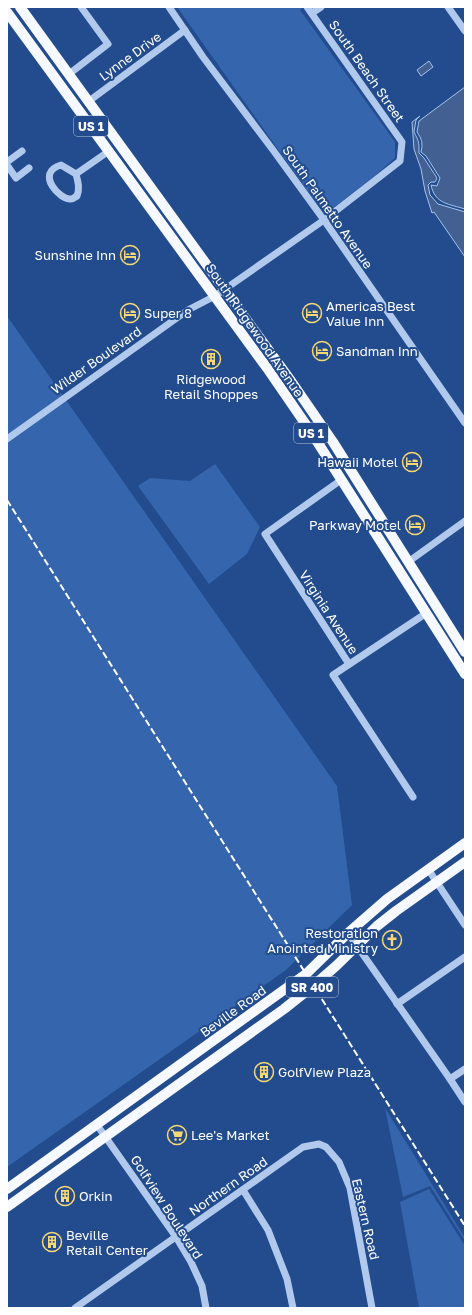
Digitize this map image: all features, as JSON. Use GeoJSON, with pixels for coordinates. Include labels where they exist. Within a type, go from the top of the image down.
{"type":"FeatureCollection","features":[{"type":"Feature","properties":{"kind":"main road","name":"South Ridgewood Avenue"},"geometry":{"type":"LineString","coordinates":[[20,7],[292,381],[333,442],[465,652]]}},
{"type":"Feature","properties":{"kind":"main road","name":"South Ridgewood Avenue"},"geometry":{"type":"LineString","coordinates":[[7,12],[275,380],[465,674]]}},
{"type":"Feature","properties":{"kind":"main road"},"geometry":{"type":"LineString","coordinates":[[341,480],[350,482],[366,496]]}},
{"type":"Feature","properties":{"kind":"main road"},"geometry":{"type":"LineString","coordinates":[[428,617],[448,635],[455,636]]}},
{"type":"Feature","properties":{"kind":"main road","name":"Beville Road"},"geometry":{"type":"LineString","coordinates":[[7,1189],[276,997],[306,974],[348,933],[387,899],[465,843]]}},
{"type":"Feature","properties":{"kind":"main road","name":"SR 400"},"geometry":{"type":"LineString","coordinates":[[7,1207],[284,1009],[319,981],[356,945],[396,911],[465,862]]}},
{"type":"Feature","properties":{"kind":"street"},"geometry":{"type":"LineString","coordinates":[[69,74],[108,44],[81,7]]}},
{"type":"Feature","properties":{"kind":"street","name":"South Palmetto Avenue"},"geometry":{"type":"LineString","coordinates":[[169,7],[203,57],[324,220],[465,423]]}},
{"type":"Feature","properties":{"kind":"street","name":"South Beach Street"},"geometry":{"type":"LineString","coordinates":[[307,7],[402,142]]}},
{"type":"Feature","properties":{"kind":"street","name":"South Beach Street"},"geometry":{"type":"LineString","coordinates":[[312,13],[321,7]]}},
{"type":"Feature","properties":{"kind":"street"},"geometry":{"type":"LineString","coordinates":[[448,7],[462,20],[465,31]]}},
{"type":"Feature","properties":{"kind":"street","name":"Lynne Drive"},"geometry":{"type":"LineString","coordinates":[[89,101],[185,30]]}},
{"type":"Feature","properties":{"kind":"street","name":"Wilder Boulevard"},"geometry":{"type":"LineString","coordinates":[[7,439],[188,310],[226,289],[324,220],[400,161],[402,142]]}},
{"type":"Feature","properties":{"kind":"street"},"geometry":{"type":"LineString","coordinates":[[76,174],[109,151]]}},
{"type":"Feature","properties":{"kind":"street"},"geometry":{"type":"LineString","coordinates":[[22,152],[7,163],[16,178],[29,168]]}},
{"type":"Feature","properties":{"kind":"street"},"geometry":{"type":"LineString","coordinates":[[61,165],[76,174],[79,184],[77,196],[70,199],[63,198],[51,184],[49,177],[50,172],[54,167],[61,165]]}},
{"type":"Feature","properties":{"kind":"street","name":"Virginia Avenue"},"geometry":{"type":"LineString","coordinates":[[341,480],[265,534],[349,664],[333,675],[413,797]]}},
{"type":"Feature","properties":{"kind":"street"},"geometry":{"type":"LineString","coordinates":[[408,562],[465,521]]}},
{"type":"Feature","properties":{"kind":"street"},"geometry":{"type":"LineString","coordinates":[[349,664],[428,617]]}},
{"type":"Feature","properties":{"kind":"street"},"geometry":{"type":"LineString","coordinates":[[428,869],[465,924]]}},
{"type":"Feature","properties":{"kind":"street"},"geometry":{"type":"LineString","coordinates":[[348,933],[465,1102]]}},
{"type":"Feature","properties":{"kind":"street"},"geometry":{"type":"LineString","coordinates":[[397,1004],[465,957]]}},
{"type":"Feature","properties":{"kind":"street"},"geometry":{"type":"LineString","coordinates":[[276,997],[284,1009]]}},
{"type":"Feature","properties":{"kind":"street"},"geometry":{"type":"LineString","coordinates":[[450,1080],[465,1069]]}},
{"type":"Feature","properties":{"kind":"street","name":"Golfview Boulevard"},"geometry":{"type":"LineString","coordinates":[[97,1125],[176,1237],[202,1286],[206,1308]]}},
{"type":"Feature","properties":{"kind":"street","name":"Northern Road"},"geometry":{"type":"LineString","coordinates":[[75,1308],[303,1147],[319,1144]]}},
{"type":"Feature","properties":{"kind":"street","name":"Eastern Road"},"geometry":{"type":"LineString","coordinates":[[319,1144],[326,1147],[339,1162],[350,1188],[372,1308]]}},
{"type":"Feature","properties":{"kind":"street"},"geometry":{"type":"LineString","coordinates":[[243,1190],[268,1230],[287,1279],[293,1308]]}},
{"type":"Feature","properties":{"kind":"shaded area"},"geometry":{"type":"Polygon","coordinates":[[[177,7],[303,7],[300,10],[395,142],[395,158],[327,213],[314,200],[177,7]]]}},
{"type":"Feature","properties":{"kind":"shaded area"},"geometry":{"type":"Polygon","coordinates":[[[429,61],[433,67],[421,76],[417,70],[429,61]]]}},
{"type":"Feature","properties":{"kind":"shaded area"},"geometry":{"type":"Polygon","coordinates":[[[465,87],[465,209],[439,200],[436,196],[431,185],[437,186],[440,178],[426,156],[421,152],[422,142],[417,132],[419,121],[465,87]]]}},
{"type":"Feature","properties":{"kind":"shaded area"},"geometry":{"type":"Polygon","coordinates":[[[420,116],[416,120],[414,132],[419,146],[419,153],[437,178],[435,182],[431,182],[428,185],[430,195],[438,204],[465,212],[465,257],[434,212],[432,213],[425,191],[421,169],[414,149],[412,122],[420,116]]]}},
{"type":"Feature","properties":{"kind":"shaded area"},"geometry":{"type":"Polygon","coordinates":[[[7,316],[337,786],[352,905],[286,970],[7,1167],[7,316]]]}},
{"type":"Feature","properties":{"kind":"shaded area"},"geometry":{"type":"Polygon","coordinates":[[[215,464],[260,527],[247,554],[209,584],[138,486],[150,478],[190,481],[215,464]]]}},
{"type":"Feature","properties":{"kind":"shaded area"},"geometry":{"type":"Polygon","coordinates":[[[385,1108],[465,1238],[465,1241],[430,1186],[403,1197],[385,1108]]]}},
{"type":"Feature","properties":{"kind":"shaded area"},"geometry":{"type":"Polygon","coordinates":[[[429,1189],[465,1246],[465,1308],[419,1308],[400,1202],[429,1189]]]}},
{"type":"Feature","properties":{"kind":"railway"},"geometry":{"type":"LineString","coordinates":[[7,500],[465,1226]]}},
{"type":"Feature","properties":{"kind":"place","name":"Sunshine Inn"},"geometry":{"type":"Point","coordinates":[130,255]}},
{"type":"Feature","properties":{"kind":"place","name":"Super 8"},"geometry":{"type":"Point","coordinates":[130,313]}},
{"type":"Feature","properties":{"kind":"place","name":"Americas Best Value Inn"},"geometry":{"type":"Point","coordinates":[312,313]}},
{"type":"Feature","properties":{"kind":"place","name":"Sandman Inn"},"geometry":{"type":"Point","coordinates":[322,351]}},
{"type":"Feature","properties":{"kind":"place","name":"Ridgewood Retail Shoppes"},"geometry":{"type":"Point","coordinates":[211,359]}},
{"type":"Feature","properties":{"kind":"place","name":"Hawaii Motel"},"geometry":{"type":"Point","coordinates":[412,462]}},
{"type":"Feature","properties":{"kind":"place","name":"Parkway Motel"},"geometry":{"type":"Point","coordinates":[415,525]}},
{"type":"Feature","properties":{"kind":"place","name":"Restoration Anointed Ministry"},"geometry":{"type":"Point","coordinates":[392,940]}},
{"type":"Feature","properties":{"kind":"place","name":"GolfView Plaza"},"geometry":{"type":"Point","coordinates":[264,1072]}},
{"type":"Feature","properties":{"kind":"place","name":"Lee's Market"},"geometry":{"type":"Point","coordinates":[177,1135]}},
{"type":"Feature","properties":{"kind":"place","name":"Orkin"},"geometry":{"type":"Point","coordinates":[65,1196]}},
{"type":"Feature","properties":{"kind":"place","name":"Beville Retail Center"},"geometry":{"type":"Point","coordinates":[52,1242]}}]}
